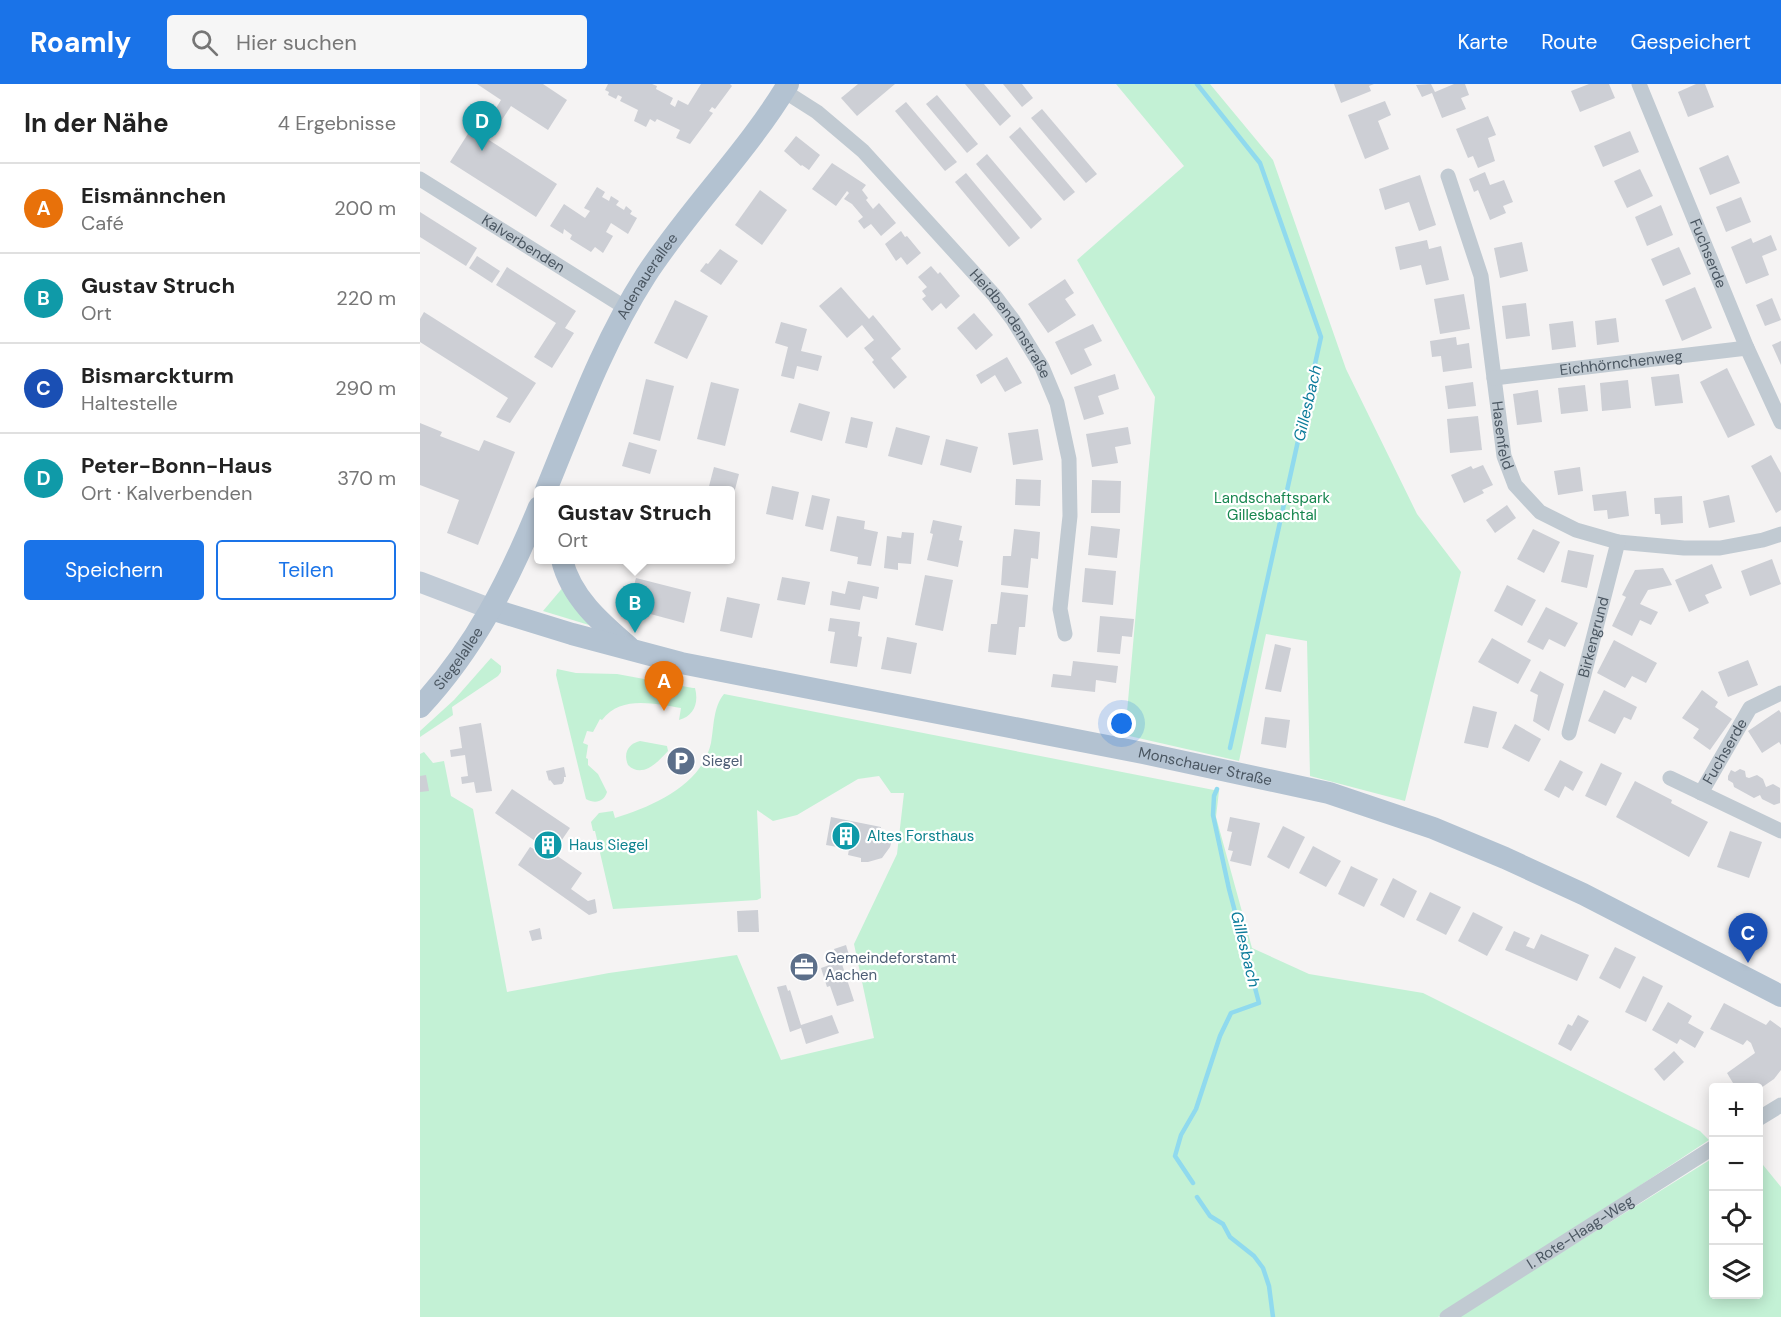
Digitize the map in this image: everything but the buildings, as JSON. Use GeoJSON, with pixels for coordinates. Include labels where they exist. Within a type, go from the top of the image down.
{"type":"FeatureCollection","features":[{"type":"Feature","properties":{"kind":"main road","name":"Adenauerallee"},"geometry":{"type":"LineString","coordinates":[[548,486],[594,372],[626,308],[670,240],[786,88]]}},
{"type":"Feature","properties":{"kind":"main road"},"geometry":{"type":"LineString","coordinates":[[558,462],[558,486]]}},
{"type":"Feature","properties":{"kind":"main road"},"geometry":{"type":"LineString","coordinates":[[420,582],[491,609],[515,565],[534,519]]}},
{"type":"Feature","properties":{"kind":"main road"},"geometry":{"type":"LineString","coordinates":[[564,564],[573,588],[586,606],[634,651]]}},
{"type":"Feature","properties":{"kind":"main road","name":"Monschauer Straße"},"geometry":{"type":"LineString","coordinates":[[491,609],[634,651],[738,675],[1152,755],[1329,793],[1433,828],[1505,858],[1583,894],[1781,996]]}},
{"type":"Feature","properties":{"kind":"main road","name":"Siegelallee"},"geometry":{"type":"LineString","coordinates":[[420,707],[442,684],[491,609]]}},
{"type":"Feature","properties":{"kind":"street","name":"Fuchserde"},"geometry":{"type":"LineString","coordinates":[[1639,84],[1747,348],[1781,422]]}},
{"type":"Feature","properties":{"kind":"street","name":"Heidbendenstraße"},"geometry":{"type":"LineString","coordinates":[[786,88],[863,151],[994,295],[1013,320],[1042,367],[1057,403],[1069,459],[1070,516],[1060,609],[1065,634]]}},
{"type":"Feature","properties":{"kind":"street","name":"Hasenfeld"},"geometry":{"type":"LineString","coordinates":[[1448,176],[1481,276],[1504,456],[1515,485],[1540,512],[1576,530],[1618,542],[1684,549],[1719,548],[1763,540],[1781,534]]}},
{"type":"Feature","properties":{"kind":"street","name":"Kalverbenden"},"geometry":{"type":"LineString","coordinates":[[420,179],[626,308]]}},
{"type":"Feature","properties":{"kind":"street","name":"Eichhörnchenweg"},"geometry":{"type":"LineString","coordinates":[[1494,378],[1747,348]]}},
{"type":"Feature","properties":{"kind":"street","name":"Birkengrund"},"geometry":{"type":"LineString","coordinates":[[1569,733],[1618,542]]}},
{"type":"Feature","properties":{"kind":"street","name":"Fuchserde"},"geometry":{"type":"LineString","coordinates":[[1701,793],[1750,708],[1781,693]]}},
{"type":"Feature","properties":{"kind":"street","name":"Fuchserde"},"geometry":{"type":"LineString","coordinates":[[1670,778],[1781,831]]}},
{"type":"Feature","properties":{"kind":"street"},"geometry":{"type":"LineString","coordinates":[[1763,1116],[1781,1105]]}},
{"type":"Feature","properties":{"kind":"street","name":"I. Rote-Haag-Weg"},"geometry":{"type":"LineString","coordinates":[[1447,1317],[1709,1150]]}},
{"type":"Feature","properties":{"kind":"green space","name":"Landschaftspark Gillesbachtal"},"geometry":{"type":"Polygon","coordinates":[[[1116,84],[1210,84],[1273,160],[1346,369],[1417,514],[1461,572],[1405,801],[1310,776],[1307,641],[1266,634],[1239,761],[1125,735],[1155,397],[1077,260],[1184,166],[1116,84]]]}},
{"type":"Feature","properties":{"kind":"green space"},"geometry":{"type":"Polygon","coordinates":[[[565,585],[589,625],[543,611],[565,585]]]}},
{"type":"Feature","properties":{"kind":"green space"},"geometry":{"type":"Polygon","coordinates":[[[491,658],[501,666],[498,676],[452,707],[453,715],[420,737],[420,731],[454,700],[491,658]]]}},
{"type":"Feature","properties":{"kind":"green space"},"geometry":{"type":"Polygon","coordinates":[[[557,669],[576,673],[617,674],[695,688],[696,704],[692,712],[679,720],[681,708],[649,703],[628,704],[610,712],[602,720],[600,719],[593,732],[587,731],[583,743],[588,745],[586,758],[588,765],[598,774],[607,792],[601,800],[593,801],[586,799],[556,675],[557,669]]]}},
{"type":"Feature","properties":{"kind":"green space"},"geometry":{"type":"Polygon","coordinates":[[[724,694],[1219,791],[1216,817],[1252,948],[1309,974],[1423,993],[1700,1131],[1709,1140],[1438,1317],[420,1317],[420,754],[424,752],[433,763],[444,761],[451,796],[473,809],[507,992],[609,973],[737,955],[781,1060],[874,1038],[854,944],[897,854],[904,793],[891,793],[879,776],[858,779],[797,815],[773,821],[757,810],[761,898],[757,900],[613,909],[591,822],[599,813],[613,811],[615,818],[645,807],[674,792],[686,782],[706,758],[720,699],[724,694]]]}},
{"type":"Feature","properties":{"kind":"green space"},"geometry":{"type":"Polygon","coordinates":[[[640,741],[667,746],[668,751],[650,767],[644,770],[633,769],[628,765],[626,753],[632,744],[640,741]]]}},
{"type":"Feature","properties":{"kind":"green space"},"geometry":{"type":"Polygon","coordinates":[[[1709,1160],[1709,1299],[1763,1299],[1763,1165],[1781,1187],[1781,1317],[1458,1317],[1709,1160]]]}},
{"type":"Feature","properties":{"kind":"waterway","name":"Gillesbach"},"geometry":{"type":"LineString","coordinates":[[1197,84],[1260,163],[1321,337],[1230,748]]}},
{"type":"Feature","properties":{"kind":"waterway","name":"Gillesbach"},"geometry":{"type":"LineString","coordinates":[[1193,1183],[1175,1156],[1181,1135],[1196,1109],[1220,1036],[1231,1013],[1259,1003],[1229,889],[1213,815],[1214,796],[1217,789]]}},
{"type":"Feature","properties":{"kind":"waterway","name":"Gillesbach"},"geometry":{"type":"LineString","coordinates":[[1197,1197],[1210,1216],[1223,1224],[1230,1237],[1254,1256],[1263,1268],[1269,1286],[1273,1317]]}},
{"type":"Feature","properties":{"kind":"place","name":"Peter-Bonn-Haus"},"geometry":{"type":"Point","coordinates":[482,151]}},
{"type":"Feature","properties":{"kind":"place","name":"Gustav Struch"},"geometry":{"type":"Point","coordinates":[635,633]}},
{"type":"Feature","properties":{"kind":"place","name":"Eismännchen"},"geometry":{"type":"Point","coordinates":[664,711]}},
{"type":"Feature","properties":{"kind":"place","name":"Siegel"},"geometry":{"type":"Point","coordinates":[681,761]}},
{"type":"Feature","properties":{"kind":"place","name":"Altes Forsthaus"},"geometry":{"type":"Point","coordinates":[846,836]}},
{"type":"Feature","properties":{"kind":"place","name":"Haus Siegel"},"geometry":{"type":"Point","coordinates":[548,845]}},
{"type":"Feature","properties":{"kind":"place","name":"Bismarckturm"},"geometry":{"type":"Point","coordinates":[1748,963]}},
{"type":"Feature","properties":{"kind":"place","name":"Gemeindeforstamt Aachen"},"geometry":{"type":"Point","coordinates":[804,967]}}]}
